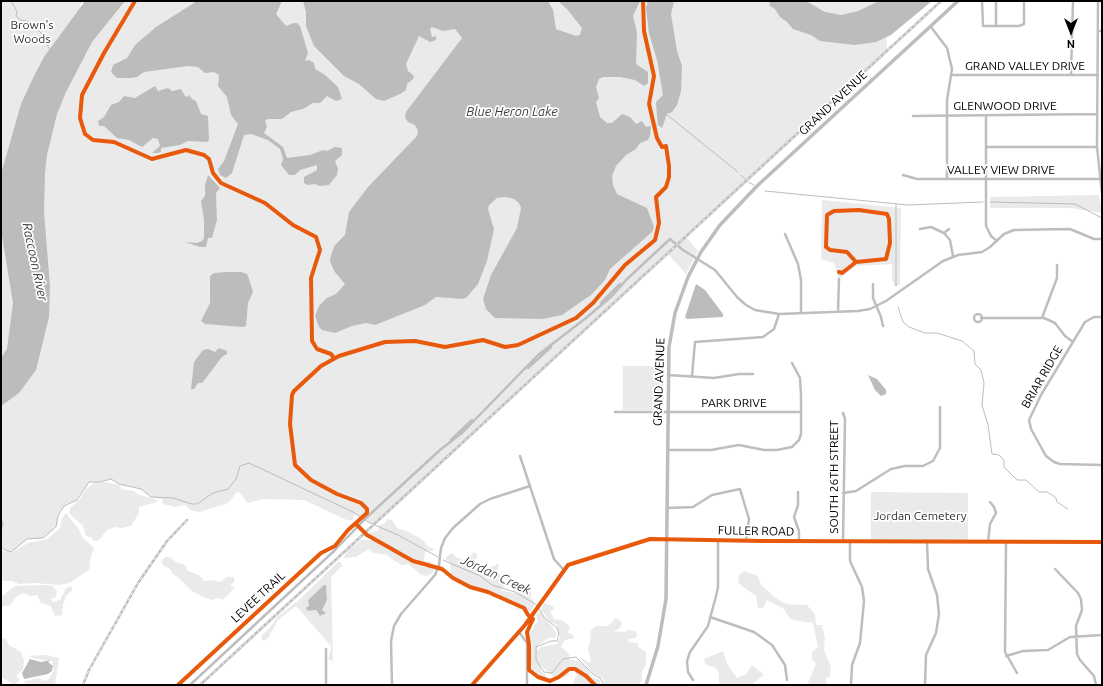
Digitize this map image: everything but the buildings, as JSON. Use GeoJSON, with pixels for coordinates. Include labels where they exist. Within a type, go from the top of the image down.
{"type":"FeatureCollection","features":[{"type":"Feature","properties":{"kind":"main road","name":"GRAND AVENUE"},"geometry":{"type":"LineString","coordinates":[[646,685],[653,666],[663,622],[667,584],[667,375],[669,347],[675,313],[688,277],[720,225],[757,186],[958,1]]}},
{"type":"Feature","properties":{"kind":"street"},"geometry":{"type":"LineString","coordinates":[[982,1],[983,26],[1022,26],[1024,19],[1024,1]]}},
{"type":"Feature","properties":{"kind":"street"},"geometry":{"type":"LineString","coordinates":[[996,1],[996,26]]}},
{"type":"Feature","properties":{"kind":"street"},"geometry":{"type":"LineString","coordinates":[[1071,75],[1070,42],[1073,29],[1073,1]]}},
{"type":"Feature","properties":{"kind":"street"},"geometry":{"type":"LineString","coordinates":[[1098,1],[1097,147],[1099,178],[1102,193]]}},
{"type":"Feature","properties":{"kind":"street"},"geometry":{"type":"LineString","coordinates":[[931,27],[947,48],[951,60],[952,75],[947,100],[947,180]]}},
{"type":"Feature","properties":{"kind":"street","name":"GRAND VALLEY DRIVE"},"geometry":{"type":"LineString","coordinates":[[952,75],[1098,75]]}},
{"type":"Feature","properties":{"kind":"street","name":"GLENWOOD DRIVE"},"geometry":{"type":"LineString","coordinates":[[913,116],[1097,114]]}},
{"type":"Feature","properties":{"kind":"street"},"geometry":{"type":"LineString","coordinates":[[986,115],[986,226],[991,236],[997,241]]}},
{"type":"Feature","properties":{"kind":"street"},"geometry":{"type":"LineString","coordinates":[[986,148],[1097,147]]}},
{"type":"Feature","properties":{"kind":"street","name":"VALLEY VIEW DRIVE"},"geometry":{"type":"LineString","coordinates":[[903,175],[917,180],[1099,178]]}},
{"type":"Feature","properties":{"kind":"street"},"geometry":{"type":"LineString","coordinates":[[920,229],[931,227],[944,233],[950,240],[954,256]]}},
{"type":"Feature","properties":{"kind":"street"},"geometry":{"type":"LineString","coordinates":[[944,233],[949,229]]}},
{"type":"Feature","properties":{"kind":"street"},"geometry":{"type":"LineString","coordinates":[[190,685],[334,551],[367,517],[463,432],[474,419],[538,356],[612,296],[626,279],[670,239],[683,250],[715,270],[737,297],[746,305],[762,312],[779,314],[858,311],[877,306],[891,298],[938,264],[954,256],[982,252],[1010,231],[1019,229],[1070,229],[1094,238],[1102,239]]}},
{"type":"Feature","properties":{"kind":"street"},"geometry":{"type":"LineString","coordinates":[[785,234],[798,264],[801,280],[801,312]]}},
{"type":"Feature","properties":{"kind":"street"},"geometry":{"type":"LineString","coordinates":[[1042,318],[1057,278],[1057,265]]}},
{"type":"Feature","properties":{"kind":"street"},"geometry":{"type":"LineString","coordinates":[[838,311],[839,279]]}},
{"type":"Feature","properties":{"kind":"street"},"geometry":{"type":"LineString","coordinates":[[873,284],[873,295],[883,326]]}},
{"type":"Feature","properties":{"kind":"street"},"geometry":{"type":"LineString","coordinates":[[692,376],[695,342],[763,337],[774,329],[779,314]]}},
{"type":"Feature","properties":{"kind":"street","name":"BRIAR RIDGE"},"geometry":{"type":"LineString","coordinates":[[1102,317],[1094,317],[1085,322],[1032,412],[1030,426],[1046,456],[1054,462],[1060,464],[1102,465]]}},
{"type":"Feature","properties":{"kind":"street"},"geometry":{"type":"LineString","coordinates":[[981,318],[1042,318],[1055,323],[1065,336],[1073,342]]}},
{"type":"Feature","properties":{"kind":"street"},"geometry":{"type":"LineString","coordinates":[[667,450],[711,450],[739,445],[764,450],[782,450],[792,447],[799,440],[801,434],[801,412],[800,382],[792,363]]}},
{"type":"Feature","properties":{"kind":"street"},"geometry":{"type":"LineString","coordinates":[[667,375],[714,378],[739,374],[753,374]]}},
{"type":"Feature","properties":{"kind":"street"},"geometry":{"type":"LineString","coordinates":[[843,493],[856,491],[891,469],[905,466],[923,466],[933,461],[940,448],[940,407]]}},
{"type":"Feature","properties":{"kind":"street","name":"PARK DRIVE"},"geometry":{"type":"LineString","coordinates":[[614,412],[801,412]]}},
{"type":"Feature","properties":{"kind":"street","name":"SOUTH 26TH STREET"},"geometry":{"type":"LineString","coordinates":[[843,413],[845,419],[843,542]]}},
{"type":"Feature","properties":{"kind":"street"},"geometry":{"type":"LineString","coordinates":[[520,456],[554,559],[563,569]]}},
{"type":"Feature","properties":{"kind":"street"},"geometry":{"type":"LineString","coordinates":[[392,685],[391,641],[394,626],[401,614],[427,584],[438,568],[445,538],[453,528],[485,501],[530,486]]}},
{"type":"Feature","properties":{"kind":"street"},"geometry":{"type":"LineString","coordinates":[[667,508],[693,507],[712,495],[740,489],[749,519],[746,541]]}},
{"type":"Feature","properties":{"kind":"street"},"geometry":{"type":"LineString","coordinates":[[798,492],[798,505],[794,517],[799,531],[799,542]]}},
{"type":"Feature","properties":{"kind":"street"},"geometry":{"type":"LineString","coordinates":[[988,542],[990,524],[996,510],[990,502]]}},
{"type":"Feature","properties":{"kind":"street","name":"FULLER ROAD"},"geometry":{"type":"LineString","coordinates":[[472,685],[519,632],[563,569],[572,563],[637,542],[655,538],[667,538],[799,542],[1102,542]]}},
{"type":"Feature","properties":{"kind":"street"},"geometry":{"type":"LineString","coordinates":[[693,680],[687,668],[687,658],[703,634],[710,617],[717,590],[718,540]]}},
{"type":"Feature","properties":{"kind":"street","name":"SOUTH 26TH STREET"},"geometry":{"type":"LineString","coordinates":[[850,542],[850,561],[862,587],[864,601],[860,643],[852,665],[851,685]]}},
{"type":"Feature","properties":{"kind":"street"},"geometry":{"type":"LineString","coordinates":[[925,685],[926,655],[938,627],[940,614],[937,595],[928,570],[927,542]]}},
{"type":"Feature","properties":{"kind":"street"},"geometry":{"type":"LineString","coordinates":[[1006,542],[1006,656],[1017,673]]}},
{"type":"Feature","properties":{"kind":"street"},"geometry":{"type":"LineString","coordinates":[[1055,569],[1078,593],[1081,599],[1082,606],[1077,622],[1076,637],[1078,657],[1094,676],[1096,685]]}},
{"type":"Feature","properties":{"kind":"street"},"geometry":{"type":"LineString","coordinates":[[710,617],[754,632],[772,645],[785,665],[787,680]]}},
{"type":"Feature","properties":{"kind":"street"},"geometry":{"type":"LineString","coordinates":[[519,632],[527,643],[527,685]]}},
{"type":"Feature","properties":{"kind":"street"},"geometry":{"type":"LineString","coordinates":[[1006,656],[1023,651],[1048,650],[1067,638],[1102,635]]}},
{"type":"Feature","properties":{"kind":"street"},"geometry":{"type":"LineString","coordinates":[[326,649],[326,685]]}},
{"type":"Feature","properties":{"kind":"green space","name":"Brown's Woods"},"geometry":{"type":"Polygon","coordinates":[[[1,1],[84,1],[80,5],[80,17],[58,48],[16,300],[13,334],[1,365],[1,1]]]}},
{"type":"Feature","properties":{"kind":"green space"},"geometry":{"type":"Polygon","coordinates":[[[113,1],[773,1],[775,4],[886,27],[887,52],[686,237],[698,251],[686,274],[668,254],[376,523],[373,524],[355,514],[352,520],[349,521],[304,500],[263,499],[247,503],[240,493],[237,492],[228,503],[200,512],[192,511],[185,505],[175,507],[163,504],[162,499],[151,497],[141,489],[119,484],[111,479],[100,482],[89,482],[77,500],[67,504],[60,511],[58,522],[52,531],[43,538],[27,539],[14,551],[8,552],[1,547],[1,531],[3,524],[1,519],[1,400],[45,114],[113,1]]]}},
{"type":"Feature","properties":{"kind":"green space"},"geometry":{"type":"Polygon","coordinates":[[[800,1],[892,1],[882,7],[829,19],[800,1]]]}},
{"type":"Feature","properties":{"kind":"green space"},"geometry":{"type":"Polygon","coordinates":[[[1099,195],[1102,213],[1071,208],[990,208],[990,197],[1099,195]]]}},
{"type":"Feature","properties":{"kind":"green space"},"geometry":{"type":"Polygon","coordinates":[[[822,200],[901,208],[900,284],[895,287],[892,280],[892,264],[856,266],[839,279],[834,263],[821,259],[822,200]]]}},
{"type":"Feature","properties":{"kind":"green space"},"geometry":{"type":"Polygon","coordinates":[[[623,366],[663,366],[664,404],[662,407],[652,410],[623,410],[623,366]]]}},
{"type":"Feature","properties":{"kind":"green space"},"geometry":{"type":"Polygon","coordinates":[[[106,482],[119,485],[122,489],[134,491],[137,494],[157,500],[157,502],[139,507],[139,513],[131,526],[122,528],[115,527],[107,530],[99,540],[94,541],[91,537],[86,536],[83,526],[69,513],[70,508],[80,499],[86,489],[94,483],[106,482]]]}},
{"type":"Feature","properties":{"kind":"green space","name":"Jordan Cemetery"},"geometry":{"type":"Polygon","coordinates":[[[871,492],[968,493],[968,540],[871,540],[871,492]]]}},
{"type":"Feature","properties":{"kind":"green space"},"geometry":{"type":"Polygon","coordinates":[[[66,513],[78,528],[82,537],[94,548],[90,560],[89,570],[69,583],[58,585],[36,583],[19,584],[12,581],[1,581],[1,550],[11,553],[28,543],[47,539],[60,528],[62,518],[66,513]]]}},
{"type":"Feature","properties":{"kind":"green space"},"geometry":{"type":"Polygon","coordinates":[[[387,519],[392,520],[397,528],[409,532],[423,540],[428,547],[435,549],[433,551],[427,550],[425,552],[424,561],[431,562],[431,565],[422,564],[415,560],[412,561],[423,567],[433,567],[434,571],[431,574],[426,576],[420,574],[408,564],[402,565],[388,555],[374,553],[369,549],[356,557],[343,558],[349,549],[361,540],[373,540],[373,537],[369,535],[369,532],[378,531],[379,525],[384,524],[387,519]]]}},
{"type":"Feature","properties":{"kind":"green space"},"geometry":{"type":"Polygon","coordinates":[[[474,552],[477,554],[477,558],[471,561],[472,564],[479,566],[484,565],[490,568],[499,563],[497,572],[501,575],[500,580],[506,585],[501,589],[501,591],[515,593],[526,591],[532,593],[530,598],[533,600],[534,606],[530,613],[525,607],[518,610],[513,605],[508,604],[499,598],[492,597],[487,591],[479,591],[451,578],[450,562],[446,560],[446,557],[452,553],[456,557],[465,561],[474,552]]]}},
{"type":"Feature","properties":{"kind":"green space"},"geometry":{"type":"Polygon","coordinates":[[[165,557],[170,557],[176,562],[185,565],[188,571],[199,575],[204,581],[214,580],[220,582],[227,577],[233,577],[235,581],[230,586],[235,588],[222,600],[218,598],[212,600],[203,597],[192,591],[172,573],[170,569],[164,566],[161,562],[165,557]]]}},
{"type":"Feature","properties":{"kind":"green space"},"geometry":{"type":"Polygon","coordinates":[[[338,562],[341,562],[342,566],[331,577],[333,661],[328,659],[331,646],[296,606],[278,620],[268,638],[264,641],[261,639],[262,635],[270,628],[277,617],[299,600],[338,562]],[[319,590],[308,600],[309,606],[307,607],[309,611],[316,610],[319,615],[323,612],[322,609],[327,600],[326,590],[319,590]]]}},
{"type":"Feature","properties":{"kind":"green space"},"geometry":{"type":"Polygon","coordinates":[[[744,571],[758,576],[761,585],[777,599],[787,604],[807,605],[815,614],[816,625],[822,625],[825,638],[824,650],[831,667],[830,677],[826,678],[827,685],[807,685],[816,664],[812,659],[812,652],[818,647],[813,623],[793,620],[788,616],[784,609],[767,600],[763,608],[758,608],[756,596],[738,583],[739,575],[744,571]]]}},
{"type":"Feature","properties":{"kind":"green space"},"geometry":{"type":"Polygon","coordinates":[[[15,586],[53,586],[57,591],[56,597],[51,599],[53,602],[60,600],[66,588],[72,586],[72,590],[66,596],[63,604],[62,615],[55,616],[51,606],[41,603],[37,595],[30,596],[23,593],[16,597],[10,605],[1,607],[1,597],[15,586]]]}},
{"type":"Feature","properties":{"kind":"green space"},"geometry":{"type":"Polygon","coordinates":[[[544,603],[553,606],[554,609],[550,611],[554,619],[563,621],[570,627],[568,633],[573,635],[574,638],[565,640],[561,647],[569,654],[570,660],[579,661],[589,670],[592,677],[600,680],[600,685],[574,685],[573,681],[577,675],[574,670],[569,672],[569,675],[555,678],[540,665],[541,671],[546,675],[544,679],[532,670],[530,655],[532,645],[528,634],[533,630],[534,625],[538,622],[536,614],[540,612],[552,626],[557,635],[555,638],[549,638],[538,645],[537,651],[541,647],[557,644],[560,637],[556,624],[551,622],[541,610],[544,603]]]}},
{"type":"Feature","properties":{"kind":"green space"},"geometry":{"type":"Polygon","coordinates":[[[616,618],[622,622],[620,628],[614,631],[635,631],[637,634],[636,638],[629,639],[628,642],[638,643],[638,647],[646,652],[646,664],[642,672],[642,679],[639,685],[605,685],[602,678],[594,674],[581,659],[583,658],[589,663],[591,660],[588,649],[591,638],[590,632],[593,628],[597,626],[608,626],[616,618]]]}},
{"type":"Feature","properties":{"kind":"green space"},"geometry":{"type":"Polygon","coordinates":[[[1,638],[6,639],[9,645],[21,652],[24,660],[23,669],[16,676],[20,680],[14,685],[1,677],[1,638]]]}},
{"type":"Feature","properties":{"kind":"green space"},"geometry":{"type":"Polygon","coordinates":[[[723,651],[727,664],[737,678],[746,674],[752,665],[764,675],[751,685],[719,685],[719,674],[716,668],[705,664],[704,659],[723,651]]]}},
{"type":"Feature","properties":{"kind":"green space"},"geometry":{"type":"Polygon","coordinates":[[[45,655],[59,658],[55,685],[27,685],[24,682],[25,681],[38,678],[45,681],[49,679],[54,670],[52,661],[28,656],[45,655]]]}},
{"type":"Feature","properties":{"kind":"water","name":"Raccoon River"},"geometry":{"type":"Polygon","coordinates":[[[85,1],[125,1],[92,42],[66,92],[57,114],[47,155],[45,173],[44,212],[50,286],[49,317],[36,370],[19,393],[1,406],[1,358],[7,349],[13,303],[1,230],[1,174],[21,104],[34,76],[44,57],[85,1]]]}},
{"type":"Feature","properties":{"kind":"water"},"geometry":{"type":"Polygon","coordinates":[[[197,1],[282,1],[276,14],[286,26],[297,23],[300,26],[308,53],[305,61],[309,60],[314,63],[315,69],[325,75],[338,87],[342,99],[336,101],[327,96],[320,103],[313,103],[303,109],[291,112],[282,119],[268,119],[265,121],[267,127],[264,133],[283,147],[287,158],[310,155],[323,150],[327,151],[335,147],[342,148],[342,155],[335,161],[338,169],[337,175],[329,185],[320,186],[315,184],[308,185],[304,183],[304,177],[317,170],[317,165],[300,170],[295,175],[289,175],[281,165],[283,159],[280,149],[268,140],[251,134],[244,135],[232,173],[226,178],[220,175],[218,169],[224,161],[238,124],[231,115],[227,97],[218,86],[219,75],[214,72],[205,73],[198,67],[188,66],[144,72],[137,77],[117,78],[111,72],[113,65],[127,58],[135,45],[156,27],[197,1]]]}},
{"type":"Feature","properties":{"kind":"water","name":"Blue Heron Lake"},"geometry":{"type":"Polygon","coordinates":[[[303,1],[548,1],[553,10],[556,29],[576,36],[580,35],[582,28],[567,9],[558,1],[640,1],[633,16],[637,32],[636,64],[648,72],[648,83],[644,86],[635,80],[620,77],[603,77],[599,79],[596,87],[599,98],[596,102],[600,117],[607,123],[612,123],[622,114],[630,117],[636,124],[642,121],[646,127],[651,126],[648,140],[640,143],[636,149],[626,155],[616,166],[612,176],[613,185],[617,194],[647,208],[654,227],[652,232],[610,269],[605,280],[591,295],[562,315],[543,319],[495,318],[486,309],[483,299],[491,275],[517,228],[521,208],[519,203],[514,199],[506,197],[497,198],[489,205],[488,209],[494,229],[487,261],[478,284],[467,297],[463,299],[436,297],[425,305],[375,325],[366,323],[352,326],[335,333],[322,330],[319,327],[315,316],[319,306],[327,298],[336,294],[345,284],[334,271],[330,261],[335,245],[345,235],[349,212],[368,187],[417,136],[418,131],[415,125],[408,122],[405,117],[406,112],[462,38],[455,29],[443,31],[432,27],[430,29],[432,37],[436,36],[436,40],[430,42],[419,36],[406,64],[408,71],[414,76],[413,79],[407,84],[406,90],[384,101],[376,99],[359,84],[344,76],[314,46],[306,26],[306,12],[303,1]]]}},
{"type":"Feature","properties":{"kind":"water"},"geometry":{"type":"Polygon","coordinates":[[[648,1],[674,1],[671,14],[677,51],[682,66],[681,91],[677,105],[672,112],[667,114],[662,128],[658,125],[656,102],[663,95],[657,60],[649,33],[646,8],[648,1]]]}},
{"type":"Feature","properties":{"kind":"water"},"geometry":{"type":"Polygon","coordinates":[[[769,1],[806,1],[825,12],[841,15],[858,11],[879,1],[932,1],[891,35],[876,42],[855,45],[820,41],[811,35],[793,29],[780,17],[775,9],[770,6],[769,1]]]}},
{"type":"Feature","properties":{"kind":"water"},"geometry":{"type":"Polygon","coordinates":[[[155,86],[158,91],[168,88],[172,91],[181,89],[185,96],[188,97],[189,95],[196,101],[201,114],[208,116],[209,140],[207,142],[188,141],[180,145],[161,148],[161,152],[158,153],[152,153],[160,146],[158,139],[153,138],[142,147],[129,140],[117,138],[104,126],[99,126],[98,121],[104,117],[111,105],[119,102],[124,96],[135,98],[155,86]]]}},
{"type":"Feature","properties":{"kind":"water"},"geometry":{"type":"Polygon","coordinates":[[[208,175],[220,188],[216,193],[217,220],[212,238],[208,238],[206,247],[200,247],[185,242],[197,243],[202,241],[204,238],[204,220],[201,201],[205,196],[205,185],[208,175]]]}},
{"type":"Feature","properties":{"kind":"water"},"geometry":{"type":"Polygon","coordinates":[[[241,272],[247,274],[253,292],[248,303],[246,326],[243,327],[205,324],[201,321],[210,303],[210,276],[214,273],[241,272]]]}},
{"type":"Feature","properties":{"kind":"water"},"geometry":{"type":"Polygon","coordinates":[[[696,284],[705,290],[723,314],[723,317],[687,319],[685,317],[696,284]]]}},
{"type":"Feature","properties":{"kind":"water"},"geometry":{"type":"Polygon","coordinates":[[[219,348],[227,351],[227,354],[222,357],[202,383],[198,383],[194,389],[191,389],[194,362],[203,350],[208,349],[215,352],[219,348]]]}},
{"type":"Feature","properties":{"kind":"water"},"geometry":{"type":"Polygon","coordinates":[[[868,375],[877,379],[886,390],[886,394],[881,396],[875,390],[868,375]]]}},
{"type":"Feature","properties":{"kind":"water"},"geometry":{"type":"Polygon","coordinates":[[[324,585],[326,585],[327,600],[322,610],[326,613],[320,616],[316,610],[308,611],[306,608],[309,606],[308,600],[324,585]]]}},
{"type":"Feature","properties":{"kind":"water"},"geometry":{"type":"Polygon","coordinates":[[[30,659],[41,662],[50,660],[48,662],[53,666],[52,671],[48,674],[24,679],[22,673],[30,659]]]}},
{"type":"Feature","properties":{"kind":"waterway"},"geometry":{"type":"LineString","coordinates":[[11,1],[17,11],[16,16],[21,20],[30,22],[41,33],[50,50]]}},
{"type":"Feature","properties":{"kind":"waterway"},"geometry":{"type":"LineString","coordinates":[[666,114],[738,172]]}},
{"type":"Feature","properties":{"kind":"waterway"},"geometry":{"type":"LineString","coordinates":[[655,126],[659,124]]}},
{"type":"Feature","properties":{"kind":"waterway"},"geometry":{"type":"LineString","coordinates":[[741,175],[745,179]]}},
{"type":"Feature","properties":{"kind":"waterway"},"geometry":{"type":"LineString","coordinates":[[748,182],[754,185]]}},
{"type":"Feature","properties":{"kind":"waterway"},"geometry":{"type":"LineString","coordinates":[[765,191],[908,205],[983,202]]}},
{"type":"Feature","properties":{"kind":"waterway"},"geometry":{"type":"LineString","coordinates":[[990,202],[1075,204],[1102,218]]}},
{"type":"Feature","properties":{"kind":"waterway"},"geometry":{"type":"LineString","coordinates":[[896,205],[896,286]]}},
{"type":"Feature","properties":{"kind":"waterway"},"geometry":{"type":"LineString","coordinates":[[898,307],[903,322],[909,327],[925,333],[937,333],[962,341],[974,351],[975,364],[981,370],[984,383],[982,405],[988,425],[992,454],[999,455],[1004,460],[1004,467],[1017,480],[1026,480],[1039,492],[1047,492],[1056,498],[1057,502],[1068,509]]}},
{"type":"Feature","properties":{"kind":"waterway","name":"Jordan Creek"},"geometry":{"type":"LineString","coordinates":[[1,547],[11,552],[27,539],[43,538],[56,527],[58,516],[64,506],[77,500],[89,482],[100,482],[111,479],[119,484],[141,489],[151,497],[173,498],[192,504],[197,504],[213,493],[228,489],[236,479],[240,466],[249,463],[353,512],[368,522],[398,535],[438,557]]}},
{"type":"Feature","properties":{"kind":"waterway","name":"Jordan Creek"},"geometry":{"type":"LineString","coordinates":[[1,519],[3,524],[1,531]]}},
{"type":"Feature","properties":{"kind":"waterway","name":"Jordan Creek"},"geometry":{"type":"LineString","coordinates":[[443,560],[480,576],[492,585],[515,592],[537,605],[544,617],[557,628],[559,634],[557,641],[551,641],[536,647],[536,660],[544,672],[552,673],[563,659],[576,657],[594,675],[600,678],[604,685]]}},
{"type":"Feature","properties":{"kind":"railway"},"geometry":{"type":"LineString","coordinates":[[200,685],[941,1]]}},
{"type":"Feature","properties":{"kind":"railway"},"geometry":{"type":"LineString","coordinates":[[83,685],[89,670],[138,583],[167,541],[187,520]]}},
{"type":"Feature","properties":{"kind":"cycle path"},"geometry":{"type":"LineString","coordinates":[[135,1],[104,53],[82,95],[80,118],[85,134],[93,140],[114,142],[152,159],[186,150],[204,155],[209,159],[213,173],[221,183],[265,203],[293,225],[316,237],[320,250],[311,278],[312,341],[317,349],[331,354],[334,358]]}},
{"type":"Feature","properties":{"kind":"cycle path","name":"LEVEE TRAIL"},"geometry":{"type":"LineString","coordinates":[[178,685],[321,553],[335,546],[348,530],[367,513],[367,509],[361,503],[337,494],[311,480],[295,465],[290,424],[292,395],[294,391],[321,366],[339,356],[385,342],[415,341],[445,347],[483,340],[505,347],[518,345],[576,318],[593,303],[625,265],[655,240],[659,223],[656,197],[666,187],[669,177],[669,166],[666,146],[662,147],[657,138],[649,104],[654,76],[644,31],[643,1]]}},
{"type":"Feature","properties":{"kind":"cycle path"},"geometry":{"type":"LineString","coordinates":[[839,272],[842,273],[856,262],[886,259],[890,243],[889,219],[887,214],[859,210],[834,211],[827,215],[826,247],[830,250],[847,252],[856,262]]}},
{"type":"Feature","properties":{"kind":"cycle path"},"geometry":{"type":"LineString","coordinates":[[356,524],[367,535],[413,561],[442,569],[453,578],[470,587],[488,592],[524,608],[528,615],[533,619],[527,632],[529,645],[529,670],[538,677],[550,681],[559,677],[569,669],[575,669],[586,676],[595,685]]}},
{"type":"Feature","properties":{"kind":"cycle path"},"geometry":{"type":"LineString","coordinates":[[472,685],[525,625],[568,565],[650,539],[764,541],[1102,542]]}}]}
